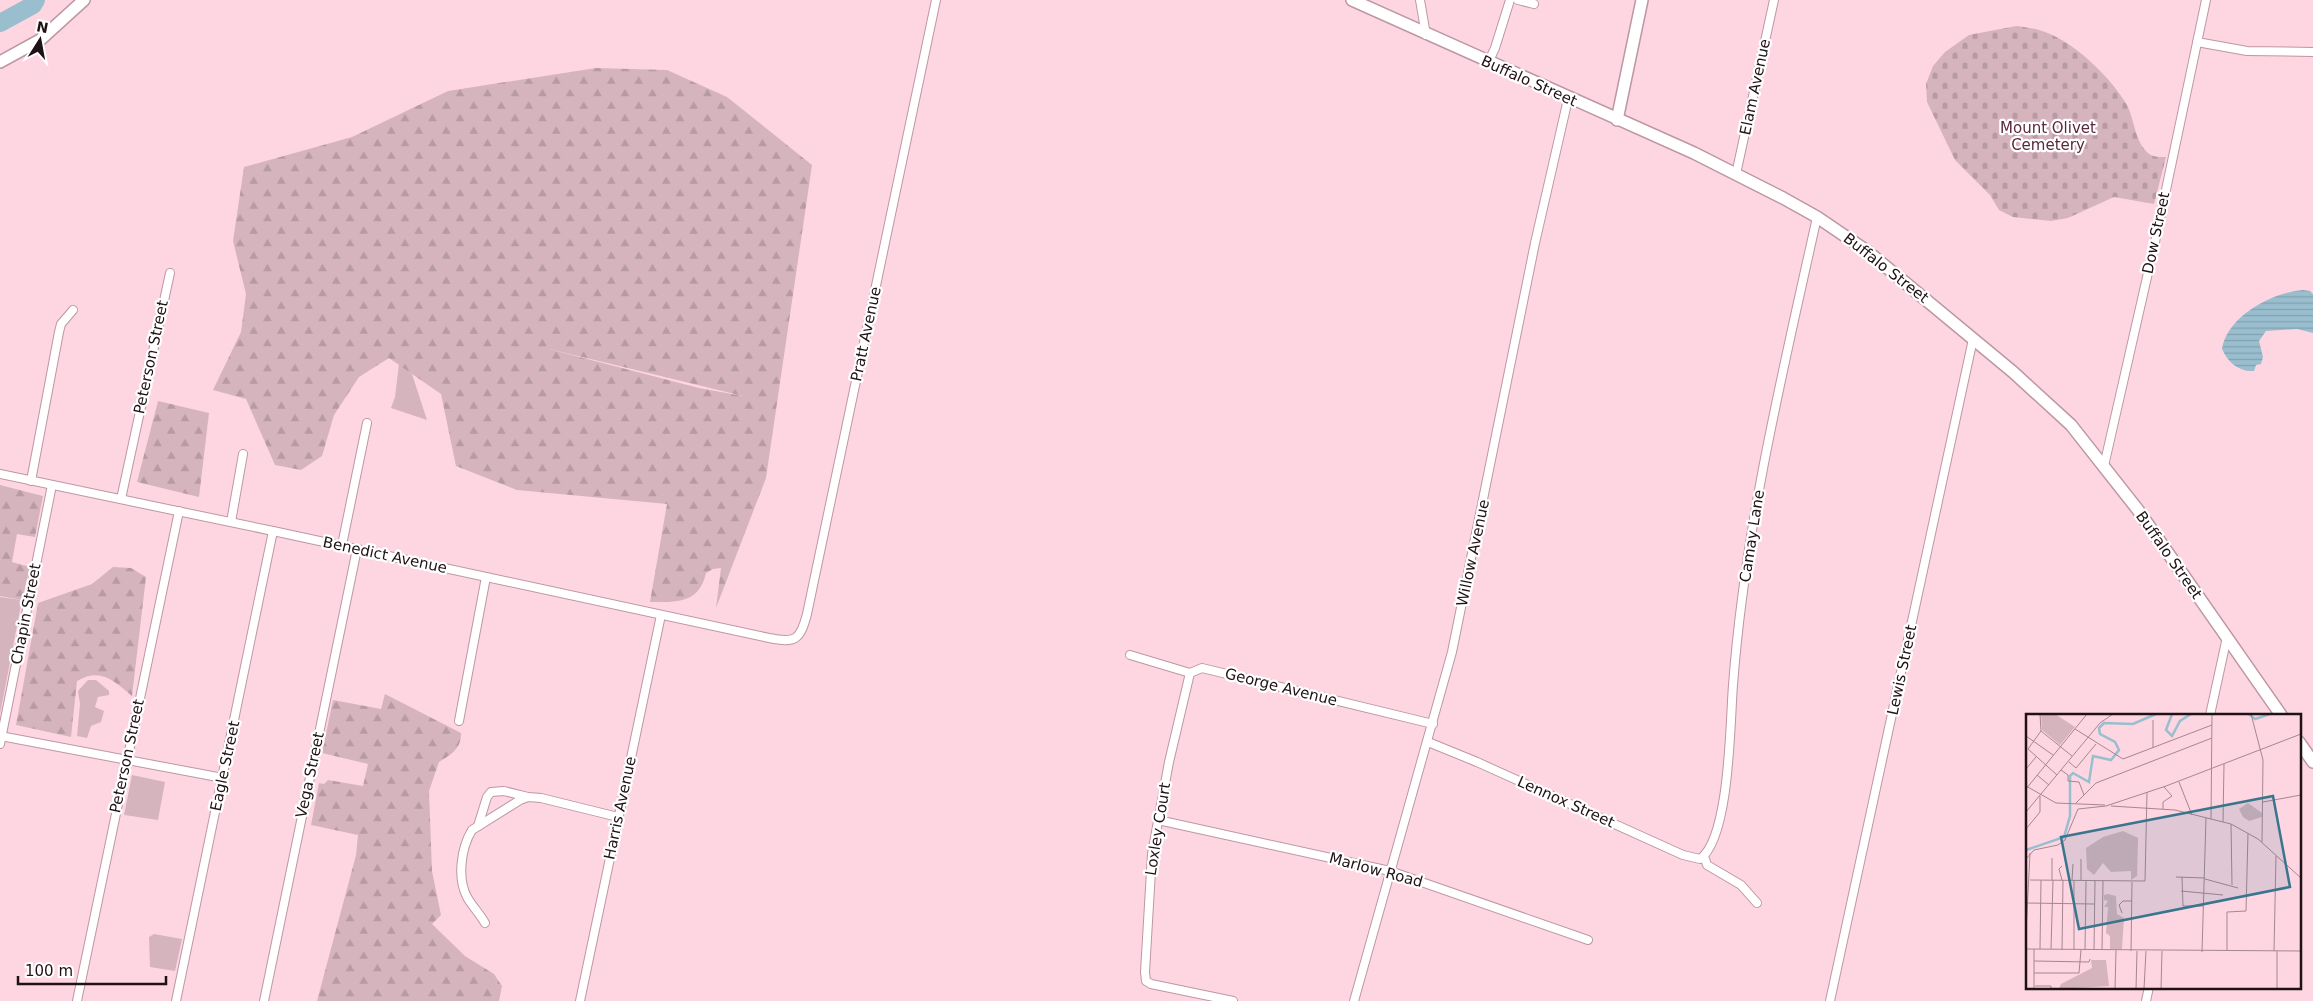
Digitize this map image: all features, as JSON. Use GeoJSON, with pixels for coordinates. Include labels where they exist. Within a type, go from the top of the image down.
{"type":"FeatureCollection","features":[{"type":"Feature","properties":{"kind":"street"},"geometry":{"type":"LineString","coordinates":[[0,62],[40,40],[84,0]]}},
{"type":"Feature","properties":{"kind":"street","name":"Pratt Avenue"},"geometry":{"type":"LineString","coordinates":[[769,638],[788,641],[795,640],[800,634],[806,618],[936,0]]}},
{"type":"Feature","properties":{"kind":"street","name":"Buffalo Street"},"geometry":{"type":"LineString","coordinates":[[1352,0],[1736,174],[1817,217],[1867,251],[1973,338],[2071,425],[2138,510],[2280,714]]}},
{"type":"Feature","properties":{"kind":"street"},"geometry":{"type":"LineString","coordinates":[[1420,0],[1426,35]]}},
{"type":"Feature","properties":{"kind":"street"},"geometry":{"type":"LineString","coordinates":[[1488,63],[1495,48],[1510,0]]}},
{"type":"Feature","properties":{"kind":"street"},"geometry":{"type":"LineString","coordinates":[[1518,0],[1534,4]]}},
{"type":"Feature","properties":{"kind":"street"},"geometry":{"type":"LineString","coordinates":[[1617,120],[1642,0]]}},
{"type":"Feature","properties":{"kind":"street","name":"Elam Avenue"},"geometry":{"type":"LineString","coordinates":[[1736,174],[1774,0]]}},
{"type":"Feature","properties":{"kind":"street","name":"Dow Street"},"geometry":{"type":"LineString","coordinates":[[2104,466],[2155,242],[2206,0]]}},
{"type":"Feature","properties":{"kind":"street"},"geometry":{"type":"LineString","coordinates":[[2197,42],[2247,51],[2313,52]]}},
{"type":"Feature","properties":{"kind":"street","name":"Willow Avenue"},"geometry":{"type":"LineString","coordinates":[[1354,1001],[1452,652],[1535,243],[1568,99]]}},
{"type":"Feature","properties":{"kind":"street","name":"Camay Lane"},"geometry":{"type":"LineString","coordinates":[[1704,856],[1711,846],[1717,830],[1724,798],[1734,671],[1748,553],[1817,217]]}},
{"type":"Feature","properties":{"kind":"street","name":"Peterson Street"},"geometry":{"type":"LineString","coordinates":[[121,499],[170,273]]}},
{"type":"Feature","properties":{"kind":"street"},"geometry":{"type":"LineString","coordinates":[[31,481],[58,332],[61,324],[72,310]]}},
{"type":"Feature","properties":{"kind":"street","name":"Lewis Street"},"geometry":{"type":"LineString","coordinates":[[1830,1001],[1973,338]]}},
{"type":"Feature","properties":{"kind":"street"},"geometry":{"type":"LineString","coordinates":[[342,545],[367,423]]}},
{"type":"Feature","properties":{"kind":"street"},"geometry":{"type":"LineString","coordinates":[[231,522],[242,454]]}},
{"type":"Feature","properties":{"kind":"street","name":"Benedict Avenue"},"geometry":{"type":"LineString","coordinates":[[0,474],[357,548],[769,638]]}},
{"type":"Feature","properties":{"kind":"street","name":"Chapin Street"},"geometry":{"type":"LineString","coordinates":[[0,739],[52,485]]}},
{"type":"Feature","properties":{"kind":"street","name":"Peterson Street"},"geometry":{"type":"LineString","coordinates":[[77,1001],[179,511]]}},
{"type":"Feature","properties":{"kind":"street","name":"Eagle Street"},"geometry":{"type":"LineString","coordinates":[[176,1001],[273,531]]}},
{"type":"Feature","properties":{"kind":"street","name":"Vega Street"},"geometry":{"type":"LineString","coordinates":[[264,1001],[357,548]]}},
{"type":"Feature","properties":{"kind":"street"},"geometry":{"type":"LineString","coordinates":[[459,721],[486,577]]}},
{"type":"Feature","properties":{"kind":"street","name":"Harris Avenue"},"geometry":{"type":"LineString","coordinates":[[580,1001],[661,615]]}},
{"type":"Feature","properties":{"kind":"street"},"geometry":{"type":"LineString","coordinates":[[2210,714],[2227,637]]}},
{"type":"Feature","properties":{"kind":"street","name":"George Avenue"},"geometry":{"type":"LineString","coordinates":[[1130,655],[1190,673],[1202,668],[1433,724]]}},
{"type":"Feature","properties":{"kind":"street","name":"Loxley Court"},"geometry":{"type":"LineString","coordinates":[[1190,673],[1152,854],[1146,981],[1151,984],[1234,1001]]}},
{"type":"Feature","properties":{"kind":"street"},"geometry":{"type":"LineString","coordinates":[[0,739],[223,778]]}},
{"type":"Feature","properties":{"kind":"street","name":"Lennox Street"},"geometry":{"type":"LineString","coordinates":[[1428,742],[1486,766],[1683,855],[1696,860],[1704,856]]}},
{"type":"Feature","properties":{"kind":"street"},"geometry":{"type":"LineString","coordinates":[[2300,743],[2313,762]]}},
{"type":"Feature","properties":{"kind":"street"},"geometry":{"type":"LineString","coordinates":[[478,826],[487,797],[491,792],[504,791],[618,817]]}},
{"type":"Feature","properties":{"kind":"street"},"geometry":{"type":"LineString","coordinates":[[485,923],[467,898],[461,872],[469,835],[478,826],[528,797]]}},
{"type":"Feature","properties":{"kind":"street","name":"Marlow Road"},"geometry":{"type":"LineString","coordinates":[[1158,820],[1390,871],[1588,940]]}},
{"type":"Feature","properties":{"kind":"street"},"geometry":{"type":"LineString","coordinates":[[1704,856],[1707,865],[1741,884],[1757,903]]}},
{"type":"Feature","properties":{"kind":"street"},"geometry":{"type":"LineString","coordinates":[[2146,1001],[2149,988]]}},
{"type":"Feature","properties":{"kind":"green space","name":"Mount Olivet Cemetery"},"geometry":{"type":"Polygon","coordinates":[[[2016,26],[2039,30],[2064,41],[2090,61],[2112,84],[2128,107],[2142,146],[2152,155],[2166,157],[2154,204],[2114,197],[2068,218],[2051,221],[2013,217],[1999,210],[1990,195],[1955,160],[1927,102],[1926,84],[1933,66],[1945,52],[1969,35],[2016,26]]]}},
{"type":"Feature","properties":{"kind":"green space"},"geometry":{"type":"Polygon","coordinates":[[[596,68],[667,70],[727,97],[812,165],[766,478],[716,608],[721,568],[713,569],[706,573],[698,591],[686,599],[669,602],[650,602],[667,504],[517,490],[456,466],[441,394],[389,358],[359,377],[334,415],[322,456],[301,470],[275,465],[246,399],[213,390],[241,332],[246,294],[233,241],[244,167],[352,137],[448,91],[596,68]],[[545,348],[699,388],[743,396],[545,348]]]}},
{"type":"Feature","properties":{"kind":"green space"},"geometry":{"type":"Polygon","coordinates":[[[399,364],[412,374],[427,420],[391,408],[395,397],[399,364]]]}},
{"type":"Feature","properties":{"kind":"green space"},"geometry":{"type":"Polygon","coordinates":[[[158,401],[209,413],[199,497],[137,482],[158,401]]]}},
{"type":"Feature","properties":{"kind":"green space"},"geometry":{"type":"Polygon","coordinates":[[[0,485],[43,496],[35,537],[17,534],[12,562],[30,567],[22,600],[0,596],[0,485]]]}},
{"type":"Feature","properties":{"kind":"green space"},"geometry":{"type":"Polygon","coordinates":[[[113,567],[131,568],[146,577],[132,696],[113,681],[93,675],[77,681],[71,737],[16,725],[38,603],[92,584],[113,567]]]}},
{"type":"Feature","properties":{"kind":"green space"},"geometry":{"type":"Polygon","coordinates":[[[0,597],[22,600],[0,714],[0,597]]]}},
{"type":"Feature","properties":{"kind":"green space"},"geometry":{"type":"Polygon","coordinates":[[[88,680],[96,680],[109,691],[109,695],[98,697],[95,707],[104,711],[101,722],[91,726],[87,738],[77,736],[80,704],[78,691],[88,680]]]}},
{"type":"Feature","properties":{"kind":"green space"},"geometry":{"type":"Polygon","coordinates":[[[385,694],[461,733],[461,739],[452,754],[439,762],[429,791],[432,871],[441,915],[432,924],[465,956],[494,974],[502,986],[499,1001],[317,1001],[356,855],[358,835],[311,825],[319,783],[324,784],[328,780],[363,786],[368,764],[322,753],[333,700],[381,709],[385,694]]]}},
{"type":"Feature","properties":{"kind":"green space"},"geometry":{"type":"Polygon","coordinates":[[[132,775],[165,782],[158,820],[124,815],[132,775]]]}},
{"type":"Feature","properties":{"kind":"green space"},"geometry":{"type":"Polygon","coordinates":[[[154,934],[182,939],[175,971],[150,967],[149,937],[154,934]]]}},
{"type":"Feature","properties":{"kind":"water"},"geometry":{"type":"Polygon","coordinates":[[[2303,290],[2310,291],[2313,294],[2313,333],[2297,329],[2266,331],[2259,341],[2263,357],[2261,364],[2256,365],[2254,371],[2238,368],[2227,358],[2222,349],[2226,337],[2242,316],[2278,295],[2303,290]]]}},
{"type":"Feature","properties":{"kind":"waterway"},"geometry":{"type":"LineString","coordinates":[[0,23],[33,5],[36,0]]}}]}
